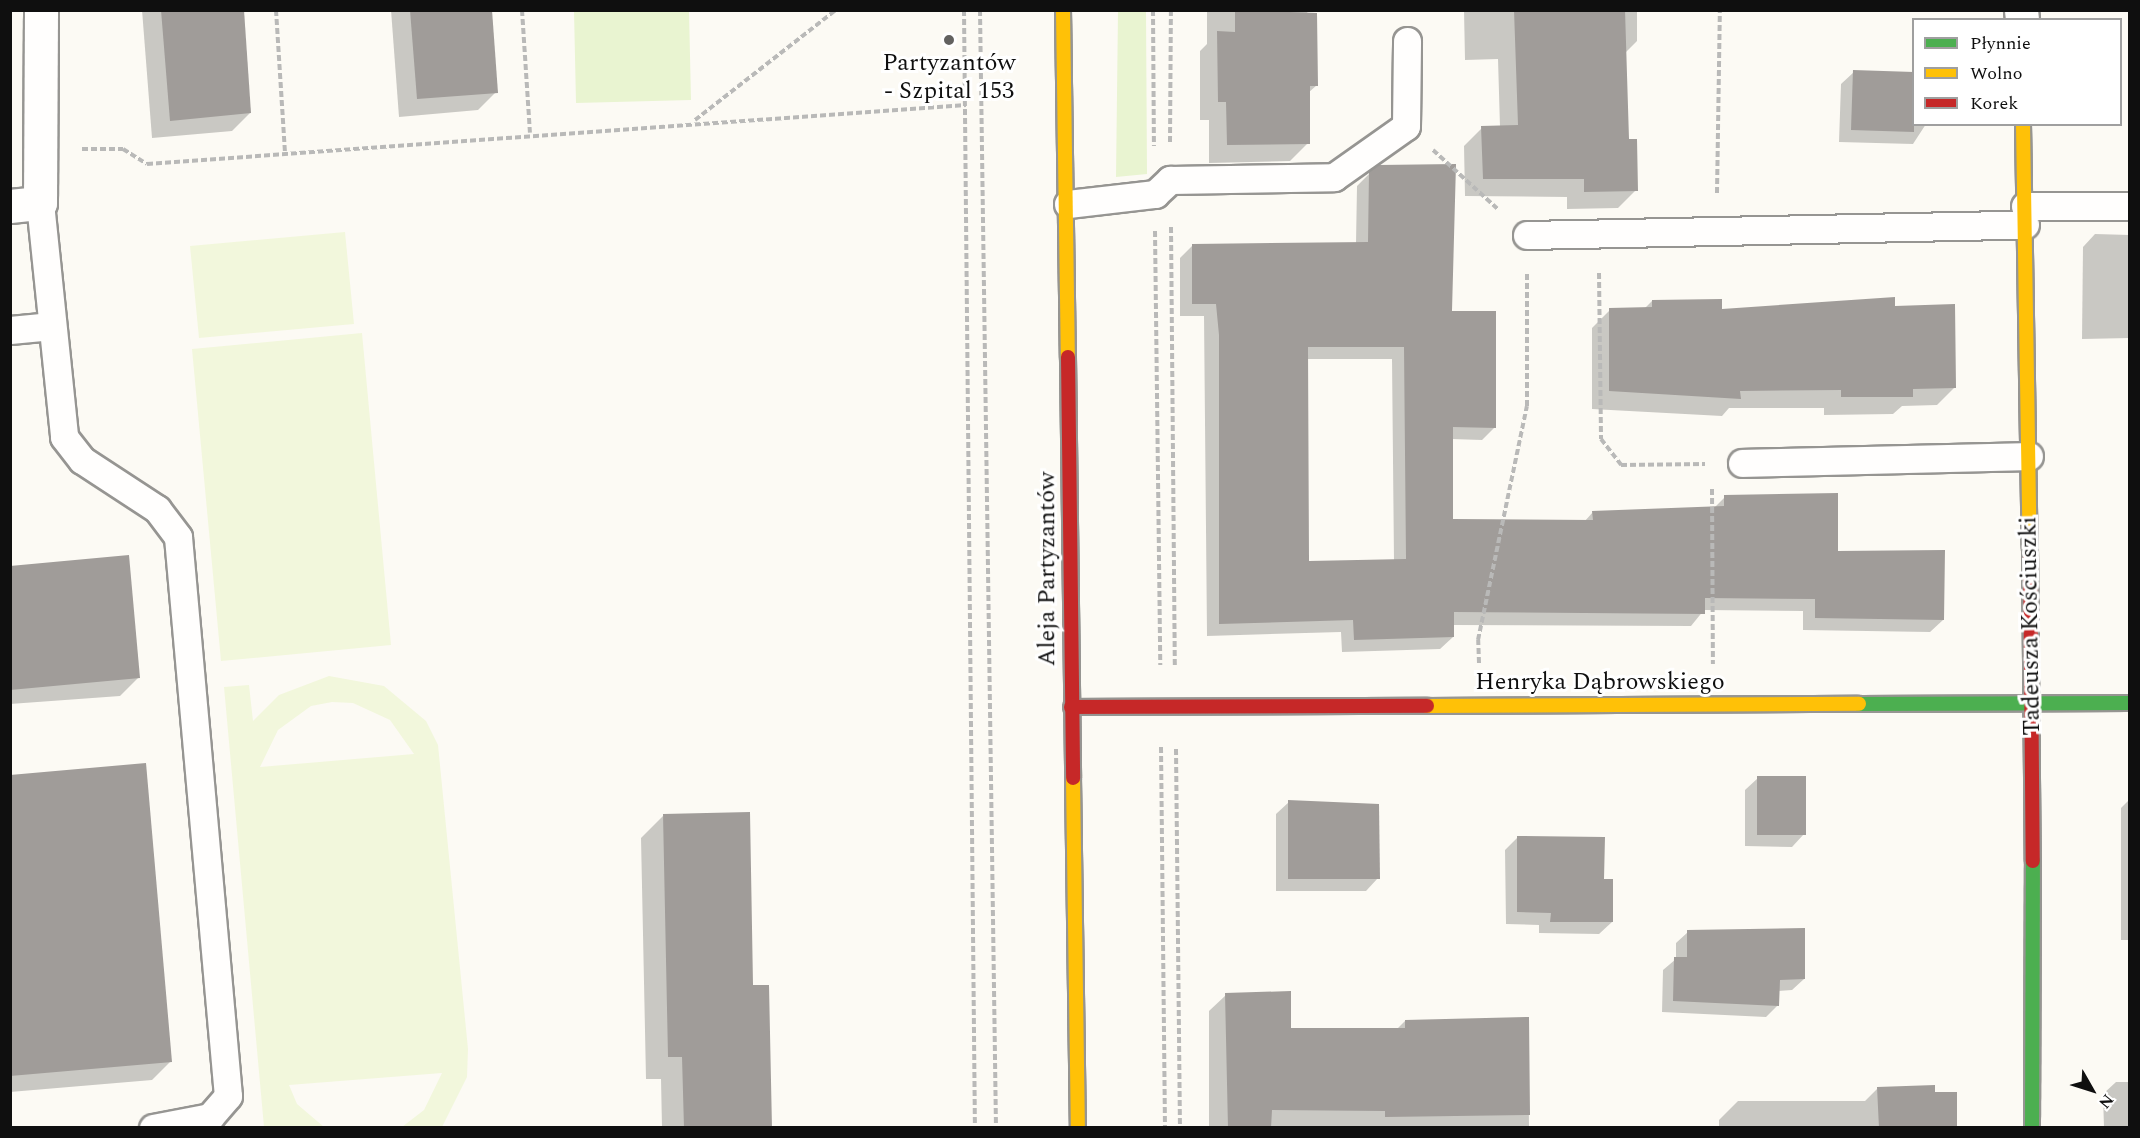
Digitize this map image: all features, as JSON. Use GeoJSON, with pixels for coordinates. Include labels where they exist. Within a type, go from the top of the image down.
{"type":"FeatureCollection","features":[{"type":"Feature","properties":{"kind":"street"},"geometry":{"type":"LineString","coordinates":[[25,205],[39,148],[41,10]]}},
{"type":"Feature","properties":{"kind":"street","name":"Aleja Partyzantów"},"geometry":{"type":"LineString","coordinates":[[1063,10],[1068,204],[1071,707],[1078,1128]]}},
{"type":"Feature","properties":{"kind":"street","name":"Tadeusza Kościuszki"},"geometry":{"type":"LineString","coordinates":[[2023,126],[2033,704],[2032,1128]]}},
{"type":"Feature","properties":{"kind":"street","name":"Henryka Dąbrowskiego"},"geometry":{"type":"LineString","coordinates":[[1071,707],[1176,709],[1480,705],[2130,704]]}},
{"type":"Feature","properties":{"kind":"lane"},"geometry":{"type":"LineString","coordinates":[[1068,204],[1162,187],[1334,177],[1406,126],[1407,41]]}},
{"type":"Feature","properties":{"kind":"lane"},"geometry":{"type":"LineString","coordinates":[[25,205],[52,326],[64,436],[82,460],[157,509],[178,537],[228,1096],[210,1117],[153,1128]]}},
{"type":"Feature","properties":{"kind":"lane"},"geometry":{"type":"LineString","coordinates":[[1527,235],[1716,231],[2025,215],[2130,206]]}},
{"type":"Feature","properties":{"kind":"lane"},"geometry":{"type":"LineString","coordinates":[[10,330],[52,326]]}},
{"type":"Feature","properties":{"kind":"lane"},"geometry":{"type":"LineString","coordinates":[[1742,463],[2029,456]]}},
{"type":"Feature","properties":{"kind":"path"},"geometry":{"type":"LineString","coordinates":[[276,10],[285,153]]}},
{"type":"Feature","properties":{"kind":"path"},"geometry":{"type":"LineString","coordinates":[[522,10],[530,133]]}},
{"type":"Feature","properties":{"kind":"path"},"geometry":{"type":"LineString","coordinates":[[695,121],[836,10]]}},
{"type":"Feature","properties":{"kind":"path"},"geometry":{"type":"LineString","coordinates":[[964,10],[975,1128]]}},
{"type":"Feature","properties":{"kind":"path"},"geometry":{"type":"LineString","coordinates":[[980,10],[996,1128]]}},
{"type":"Feature","properties":{"kind":"path"},"geometry":{"type":"LineString","coordinates":[[1153,10],[1162,187],[1176,709],[1180,1128]]}},
{"type":"Feature","properties":{"kind":"path"},"geometry":{"type":"LineString","coordinates":[[1165,1128],[1161,708],[1162,187],[1171,10]]}},
{"type":"Feature","properties":{"kind":"path"},"geometry":{"type":"LineString","coordinates":[[1716,231],[1720,10]]}},
{"type":"Feature","properties":{"kind":"path"},"geometry":{"type":"LineString","coordinates":[[39,148],[123,149],[147,164],[695,121],[966,105]]}},
{"type":"Feature","properties":{"kind":"path"},"geometry":{"type":"LineString","coordinates":[[1406,126],[1527,235],[1527,406],[1478,640],[1480,705]]}},
{"type":"Feature","properties":{"kind":"path"},"geometry":{"type":"LineString","coordinates":[[1599,233],[1601,439],[1621,465],[1742,463]]}},
{"type":"Feature","properties":{"kind":"path"},"geometry":{"type":"LineString","coordinates":[[1712,464],[1714,705]]}},
{"type":"Feature","properties":{"kind":"green space"},"geometry":{"type":"Polygon","coordinates":[[[574,11],[689,11],[691,100],[576,103],[574,11]]]}},
{"type":"Feature","properties":{"kind":"green space"},"geometry":{"type":"Polygon","coordinates":[[[1118,11],[1146,11],[1147,174],[1116,177],[1118,11]]]}},
{"type":"Feature","properties":{"kind":"green space"},"geometry":{"type":"Polygon","coordinates":[[[345,232],[354,324],[199,338],[190,246],[345,232]]]}},
{"type":"Feature","properties":{"kind":"green space"},"geometry":{"type":"Polygon","coordinates":[[[362,333],[391,645],[221,661],[192,349],[362,333]]]}},
{"type":"Feature","properties":{"kind":"green space"},"geometry":{"type":"Polygon","coordinates":[[[329,676],[384,686],[426,721],[438,745],[468,1049],[467,1077],[442,1127],[402,1127],[424,1110],[442,1073],[289,1085],[297,1104],[324,1127],[264,1127],[224,687],[249,685],[253,721],[279,695],[329,676]],[[332,702],[311,706],[278,730],[260,767],[414,754],[390,720],[353,703],[332,702]]]}},
{"type":"Feature","properties":{"kind":"building"},"geometry":{"type":"Polygon","coordinates":[[[161,10],[244,10],[251,113],[170,121],[161,10]]]}},
{"type":"Feature","properties":{"kind":"building"},"geometry":{"type":"Polygon","coordinates":[[[410,10],[492,10],[498,93],[417,99],[410,10]]]}},
{"type":"Feature","properties":{"kind":"building"},"geometry":{"type":"Polygon","coordinates":[[[1235,10],[1317,13],[1318,86],[1310,86],[1310,144],[1227,145],[1226,102],[1218,102],[1217,31],[1235,32],[1235,10]]]}},
{"type":"Feature","properties":{"kind":"building"},"geometry":{"type":"Polygon","coordinates":[[[1514,10],[1625,10],[1629,139],[1637,139],[1638,191],[1584,192],[1584,179],[1483,179],[1481,126],[1518,125],[1514,10]]]}},
{"type":"Feature","properties":{"kind":"building"},"geometry":{"type":"Polygon","coordinates":[[[1853,70],[1912,72],[1914,132],[1851,130],[1853,70]]]}},
{"type":"Feature","properties":{"kind":"building"},"geometry":{"type":"Polygon","coordinates":[[[1456,164],[1452,311],[1496,311],[1496,428],[1453,427],[1453,519],[1593,520],[1592,511],[1724,506],[1724,495],[1838,493],[1838,551],[1945,550],[1944,620],[1815,618],[1815,599],[1705,598],[1705,614],[1454,612],[1454,637],[1354,640],[1353,620],[1219,624],[1219,335],[1216,304],[1192,304],[1192,244],[1368,242],[1369,172],[1379,165],[1456,164]],[[1308,347],[1309,561],[1406,559],[1404,347],[1308,347]]]}},
{"type":"Feature","properties":{"kind":"building"},"geometry":{"type":"Polygon","coordinates":[[[1895,297],[1895,306],[1955,304],[1956,388],[1913,389],[1913,397],[1841,397],[1841,390],[1740,391],[1741,399],[1609,391],[1609,308],[1652,307],[1652,300],[1722,299],[1722,309],[1895,297]]]}},
{"type":"Feature","properties":{"kind":"building"},"geometry":{"type":"Polygon","coordinates":[[[129,555],[140,678],[10,690],[10,566],[129,555]]]}},
{"type":"Feature","properties":{"kind":"building"},"geometry":{"type":"Polygon","coordinates":[[[146,763],[172,1062],[10,1076],[10,775],[146,763]]]}},
{"type":"Feature","properties":{"kind":"building"},"geometry":{"type":"Polygon","coordinates":[[[1757,776],[1806,776],[1806,835],[1757,835],[1757,776]]]}},
{"type":"Feature","properties":{"kind":"building"},"geometry":{"type":"Polygon","coordinates":[[[1288,800],[1379,804],[1380,879],[1288,879],[1288,800]]]}},
{"type":"Feature","properties":{"kind":"building"},"geometry":{"type":"Polygon","coordinates":[[[750,812],[753,985],[769,985],[772,1128],[684,1128],[682,1057],[668,1057],[663,814],[750,812]]]}},
{"type":"Feature","properties":{"kind":"building"},"geometry":{"type":"Polygon","coordinates":[[[1517,836],[1605,837],[1604,879],[1613,879],[1613,922],[1550,922],[1551,913],[1517,912],[1517,836]]]}},
{"type":"Feature","properties":{"kind":"building"},"geometry":{"type":"Polygon","coordinates":[[[1805,928],[1805,979],[1780,980],[1779,1006],[1673,1001],[1674,957],[1687,957],[1687,930],[1805,928]]]}},
{"type":"Feature","properties":{"kind":"building"},"geometry":{"type":"Polygon","coordinates":[[[1291,991],[1291,1028],[1405,1028],[1405,1020],[1529,1017],[1530,1115],[1385,1117],[1385,1111],[1272,1110],[1271,1128],[1228,1128],[1225,993],[1291,991]]]}},
{"type":"Feature","properties":{"kind":"building"},"geometry":{"type":"Polygon","coordinates":[[[1935,1085],[1935,1092],[1957,1092],[1957,1128],[1879,1128],[1877,1087],[1935,1085]]]}},
{"type":"Feature","properties":{"kind":"traffic: fast"},"geometry":{"type":"LineString","coordinates":[[1859,704],[2130,703]]}},
{"type":"Feature","properties":{"kind":"traffic: fast"},"geometry":{"type":"LineString","coordinates":[[2032,1128],[2033,861]]}},
{"type":"Feature","properties":{"kind":"traffic: slow"},"geometry":{"type":"LineString","coordinates":[[1063,10],[1068,357]]}},
{"type":"Feature","properties":{"kind":"traffic: slow"},"geometry":{"type":"LineString","coordinates":[[2023,126],[2030,548]]}},
{"type":"Feature","properties":{"kind":"traffic: slow"},"geometry":{"type":"LineString","coordinates":[[1427,706],[1859,704]]}},
{"type":"Feature","properties":{"kind":"traffic: slow"},"geometry":{"type":"LineString","coordinates":[[1073,778],[1078,1128]]}},
{"type":"Feature","properties":{"kind":"traffic: jam"},"geometry":{"type":"LineString","coordinates":[[1068,357],[1073,778]]}},
{"type":"Feature","properties":{"kind":"traffic: jam"},"geometry":{"type":"LineString","coordinates":[[2030,548],[2033,861]]}},
{"type":"Feature","properties":{"kind":"traffic: jam"},"geometry":{"type":"LineString","coordinates":[[1071,707],[1427,706]]}},
{"type":"Feature","properties":{"kind":"place","name":"Partyzantów - Szpital 153"},"geometry":{"type":"Point","coordinates":[949,40]}}]}
